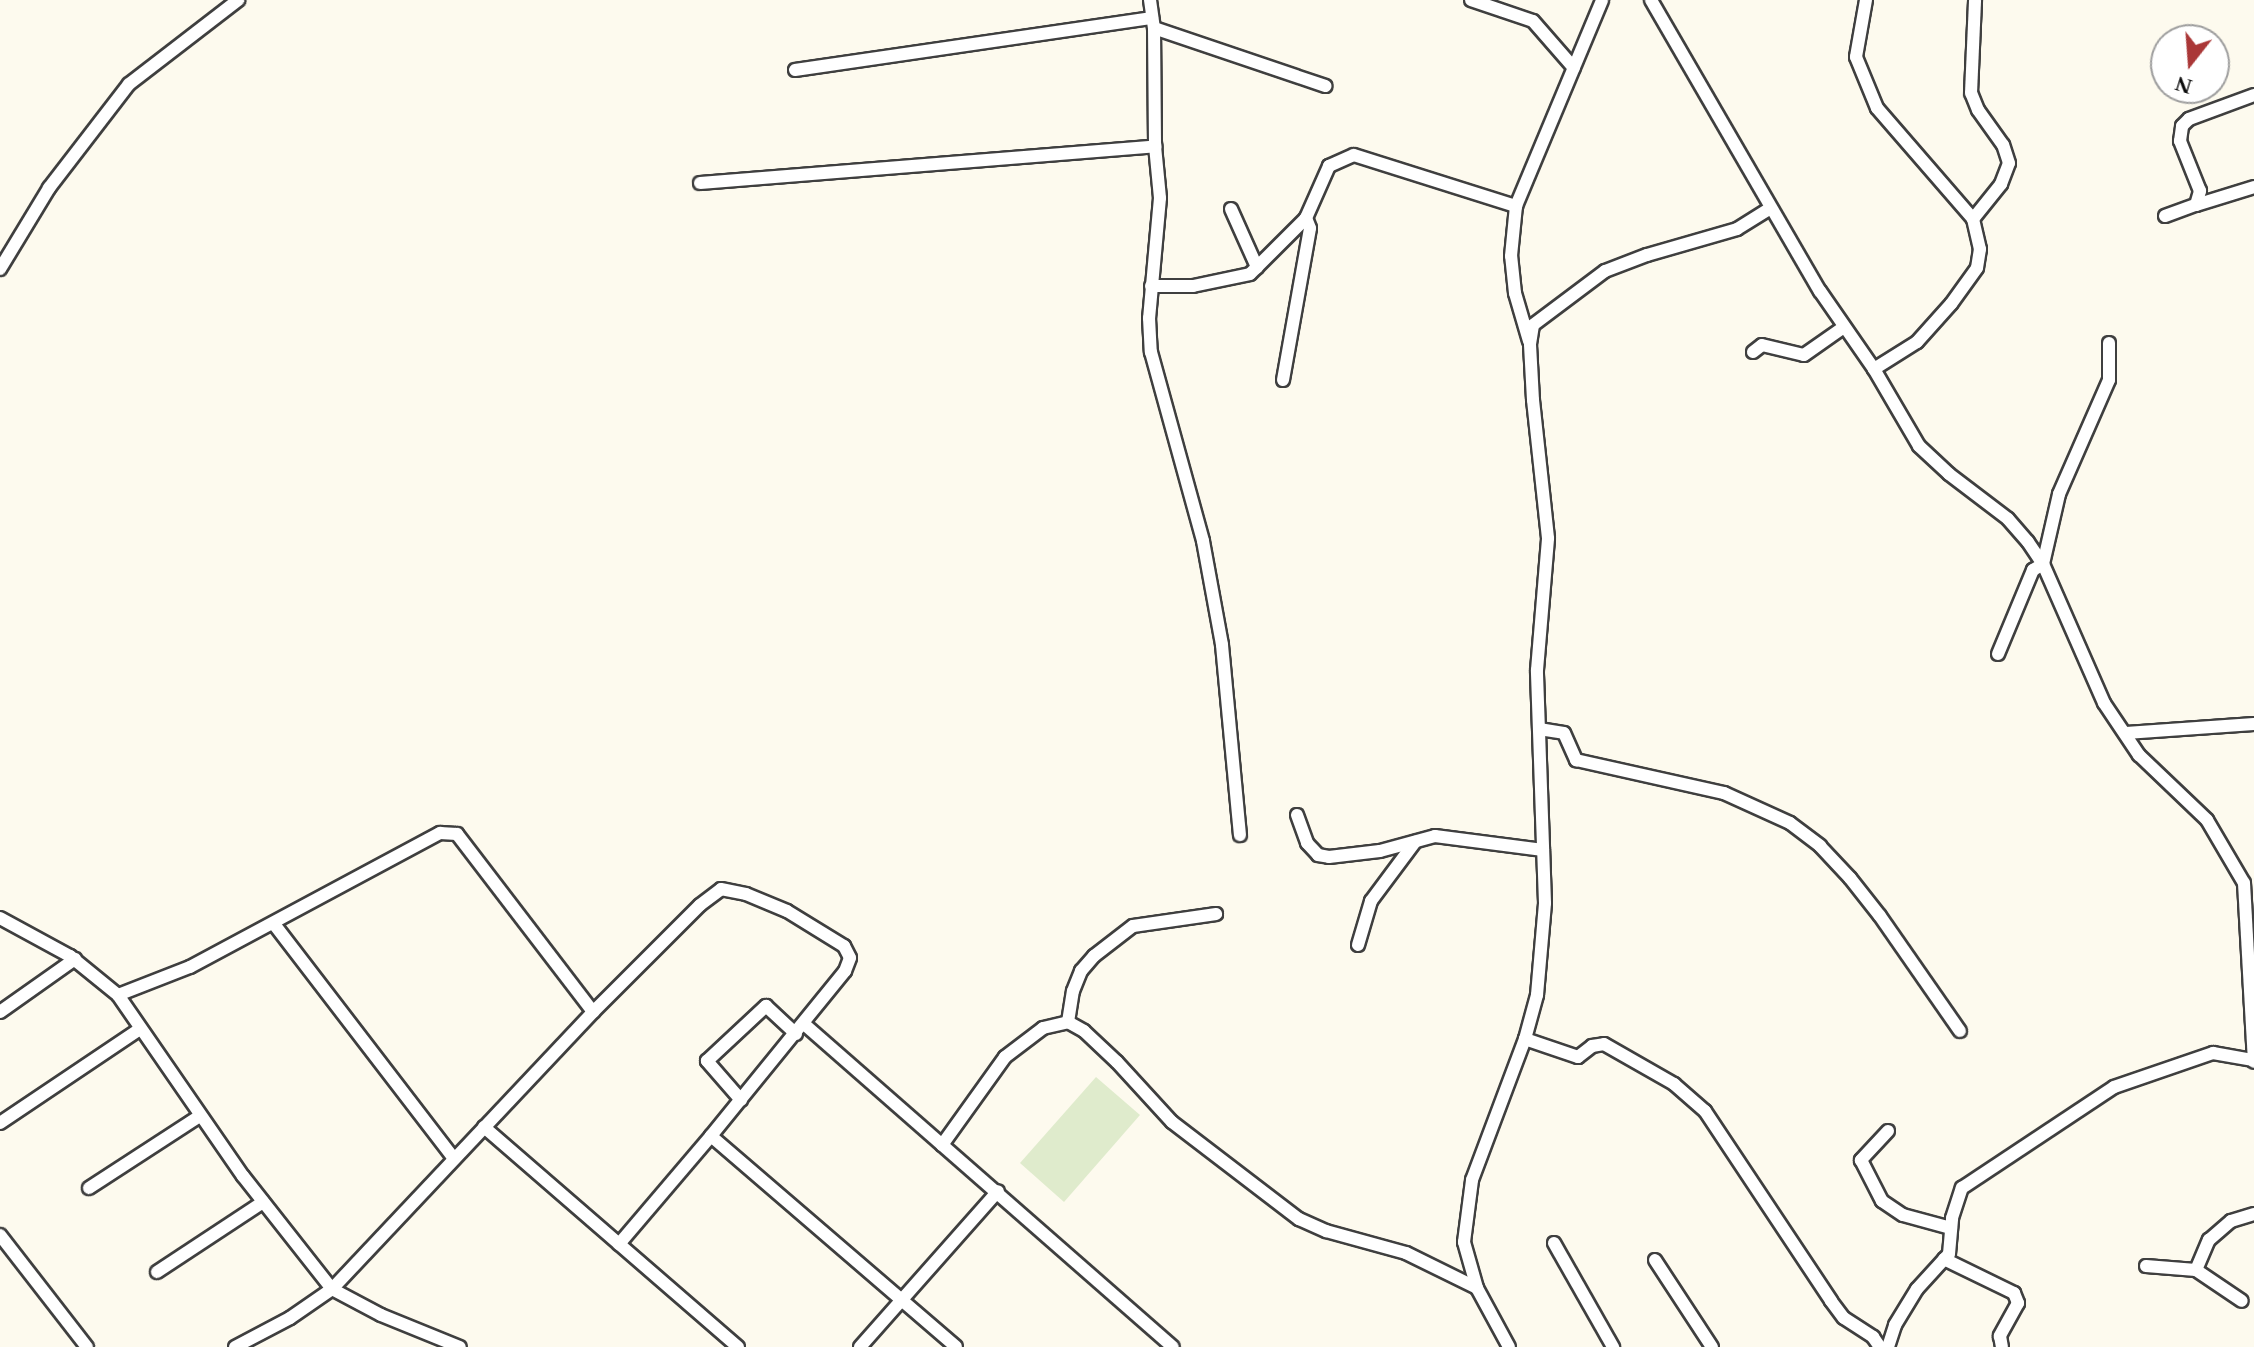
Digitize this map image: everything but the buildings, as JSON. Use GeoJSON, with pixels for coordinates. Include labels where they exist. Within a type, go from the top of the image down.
{"type":"FeatureCollection","features":[{"type":"Feature","properties":{"kind":"street"},"geometry":{"type":"LineString","coordinates":[[0,269],[49,188],[129,84],[238,0]]}},
{"type":"Feature","properties":{"kind":"street"},"geometry":{"type":"LineString","coordinates":[[1150,0],[1160,198],[1149,318],[1158,385],[1203,541],[1222,645],[1240,835]]}},
{"type":"Feature","properties":{"kind":"street"},"geometry":{"type":"LineString","coordinates":[[1471,0],[1533,21],[1574,68]]}},
{"type":"Feature","properties":{"kind":"street"},"geometry":{"type":"LineString","coordinates":[[1509,1347],[1477,1288],[1464,1242],[1465,1214],[1472,1180],[1525,1039],[1537,995],[1545,903],[1537,655],[1548,538],[1530,344],[1515,293],[1511,256],[1516,206],[1602,0]]}},
{"type":"Feature","properties":{"kind":"street"},"geometry":{"type":"LineString","coordinates":[[1651,0],[1770,208],[1844,327],[1874,369],[1919,446],[1949,474],[2008,519],[2043,564],[2104,703],[2139,755],[2207,820],[2244,883],[2254,1061],[2213,1053],[2114,1087],[1962,1188],[1951,1228],[1949,1254],[1917,1289],[1895,1325],[1888,1347]]}},
{"type":"Feature","properties":{"kind":"street"},"geometry":{"type":"LineString","coordinates":[[1866,0],[1856,57],[1877,108],[1973,219],[1980,249],[1977,268],[1917,342],[1874,369]]}},
{"type":"Feature","properties":{"kind":"street"},"geometry":{"type":"LineString","coordinates":[[1973,219],[2001,184],[2009,163],[2003,145],[1978,110],[1971,93],[1975,0]]}},
{"type":"Feature","properties":{"kind":"street"},"geometry":{"type":"LineString","coordinates":[[795,70],[1153,23],[1325,86]]}},
{"type":"Feature","properties":{"kind":"street"},"geometry":{"type":"LineString","coordinates":[[2196,205],[2198,182],[2180,141],[2182,126],[2189,119],[2254,95]]}},
{"type":"Feature","properties":{"kind":"street"},"geometry":{"type":"LineString","coordinates":[[700,183],[1155,146]]}},
{"type":"Feature","properties":{"kind":"street"},"geometry":{"type":"LineString","coordinates":[[1151,286],[1193,286],[1250,274],[1306,218],[1329,166],[1354,155],[1516,206]]}},
{"type":"Feature","properties":{"kind":"street"},"geometry":{"type":"LineString","coordinates":[[2165,216],[2254,187]]}},
{"type":"Feature","properties":{"kind":"street"},"geometry":{"type":"LineString","coordinates":[[1530,344],[1533,325],[1542,315],[1605,271],[1647,255],[1737,229],[1770,208]]}},
{"type":"Feature","properties":{"kind":"street"},"geometry":{"type":"LineString","coordinates":[[1231,209],[1257,267]]}},
{"type":"Feature","properties":{"kind":"street"},"geometry":{"type":"LineString","coordinates":[[1283,380],[1310,228],[1306,218]]}},
{"type":"Feature","properties":{"kind":"street"},"geometry":{"type":"LineString","coordinates":[[1753,352],[1762,345],[1804,355],[1844,327]]}},
{"type":"Feature","properties":{"kind":"street"},"geometry":{"type":"LineString","coordinates":[[1998,654],[2033,570],[2043,564],[2059,494],[2109,380],[2109,343]]}},
{"type":"Feature","properties":{"kind":"street"},"geometry":{"type":"LineString","coordinates":[[2126,733],[2254,724]]}},
{"type":"Feature","properties":{"kind":"street"},"geometry":{"type":"LineString","coordinates":[[1539,729],[1564,733],[1576,760],[1724,793],[1790,823],[1820,846],[1865,897],[1960,1031]]}},
{"type":"Feature","properties":{"kind":"street"},"geometry":{"type":"LineString","coordinates":[[1297,815],[1307,843],[1318,855],[1358,854],[1435,836],[1543,850]]}},
{"type":"Feature","properties":{"kind":"street"},"geometry":{"type":"LineString","coordinates":[[118,995],[190,967],[440,833],[457,834],[593,1012]]}},
{"type":"Feature","properties":{"kind":"street"},"geometry":{"type":"LineString","coordinates":[[1358,945],[1371,901],[1415,842]]}},
{"type":"Feature","properties":{"kind":"street"},"geometry":{"type":"LineString","coordinates":[[235,1347],[290,1318],[332,1289],[593,1012],[700,905],[721,889],[746,894],[787,911],[844,946],[850,958],[845,971],[619,1244]]}},
{"type":"Feature","properties":{"kind":"street"},"geometry":{"type":"LineString","coordinates":[[1068,1022],[1073,991],[1081,971],[1094,956],[1133,926],[1216,914]]}},
{"type":"Feature","properties":{"kind":"street"},"geometry":{"type":"LineString","coordinates":[[0,918],[75,959],[118,995],[200,1116],[332,1289],[381,1315],[460,1347]]}},
{"type":"Feature","properties":{"kind":"street"},"geometry":{"type":"LineString","coordinates":[[274,924],[454,1159]]}},
{"type":"Feature","properties":{"kind":"street"},"geometry":{"type":"LineString","coordinates":[[0,1012],[75,959]]}},
{"type":"Feature","properties":{"kind":"street"},"geometry":{"type":"LineString","coordinates":[[741,1100],[707,1061],[766,1006],[800,1029],[998,1191],[1173,1347]]}},
{"type":"Feature","properties":{"kind":"street"},"geometry":{"type":"LineString","coordinates":[[942,1145],[1005,1057],[1043,1028],[1068,1022],[1084,1031],[1117,1062],[1172,1122],[1299,1219],[1326,1231],[1406,1253],[1477,1288]]}},
{"type":"Feature","properties":{"kind":"street"},"geometry":{"type":"LineString","coordinates":[[0,1123],[140,1029]]}},
{"type":"Feature","properties":{"kind":"street"},"geometry":{"type":"LineString","coordinates":[[1525,1039],[1578,1057],[1592,1046],[1604,1044],[1674,1084],[1705,1111],[1844,1318],[1873,1337],[1880,1347]]}},
{"type":"Feature","properties":{"kind":"street"},"geometry":{"type":"LineString","coordinates":[[89,1188],[200,1116]]}},
{"type":"Feature","properties":{"kind":"street"},"geometry":{"type":"LineString","coordinates":[[484,1127],[738,1347]]}},
{"type":"Feature","properties":{"kind":"street"},"geometry":{"type":"LineString","coordinates":[[1888,1131],[1861,1160],[1882,1201],[1903,1215],[1951,1228]]}},
{"type":"Feature","properties":{"kind":"street"},"geometry":{"type":"LineString","coordinates":[[711,1136],[956,1347]]}},
{"type":"Feature","properties":{"kind":"street"},"geometry":{"type":"LineString","coordinates":[[860,1347],[900,1298],[998,1191]]}},
{"type":"Feature","properties":{"kind":"street"},"geometry":{"type":"LineString","coordinates":[[157,1272],[263,1202]]}},
{"type":"Feature","properties":{"kind":"street"},"geometry":{"type":"LineString","coordinates":[[2196,1270],[2209,1240],[2231,1221],[2254,1214]]}},
{"type":"Feature","properties":{"kind":"street"},"geometry":{"type":"LineString","coordinates":[[0,1235],[87,1347]]}},
{"type":"Feature","properties":{"kind":"street"},"geometry":{"type":"LineString","coordinates":[[1554,1243],[1613,1347]]}},
{"type":"Feature","properties":{"kind":"street"},"geometry":{"type":"LineString","coordinates":[[1944,1259],[2014,1293],[2018,1303],[2000,1336],[2002,1347]]}},
{"type":"Feature","properties":{"kind":"street"},"geometry":{"type":"LineString","coordinates":[[1655,1260],[1712,1347]]}},
{"type":"Feature","properties":{"kind":"street"},"geometry":{"type":"LineString","coordinates":[[2146,1266],[2196,1270],[2242,1301]]}},
{"type":"Feature","properties":{"kind":"green space"},"geometry":{"type":"Polygon","coordinates":[[[1096,1077],[1140,1115],[1064,1202],[1020,1163],[1096,1077]]]}}]}
